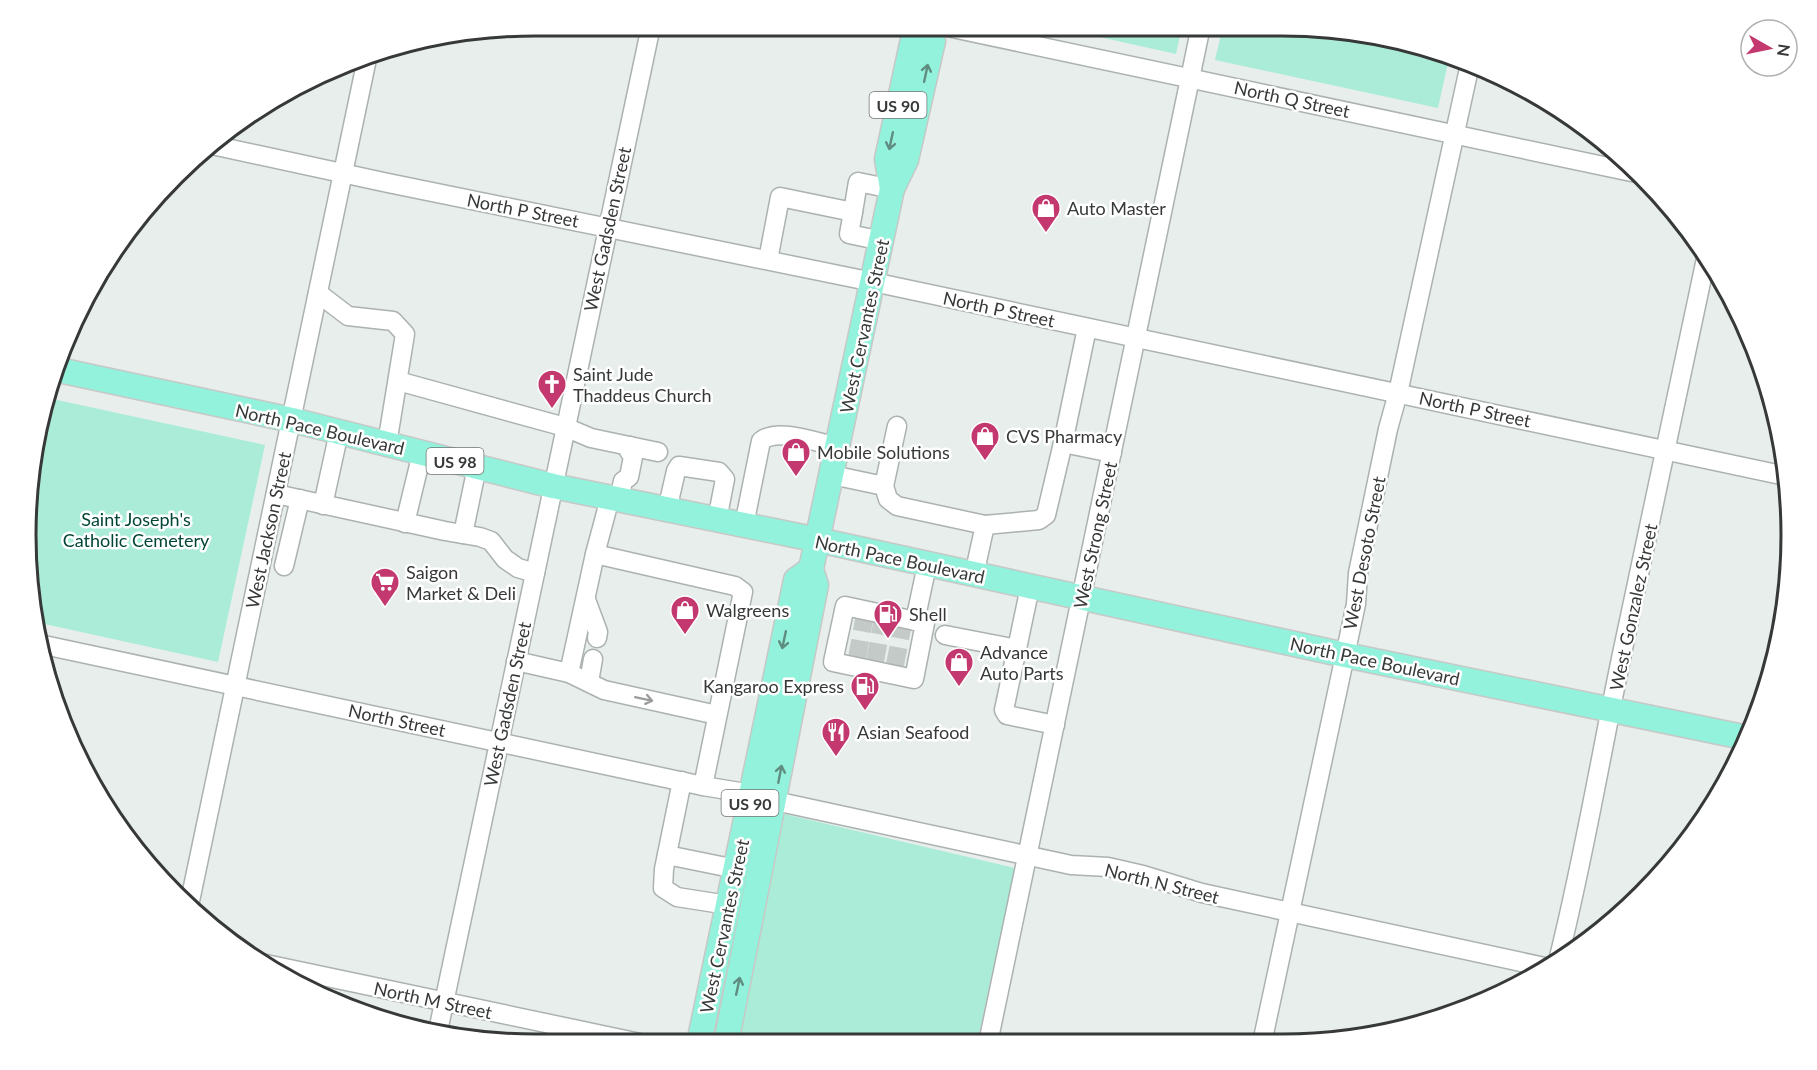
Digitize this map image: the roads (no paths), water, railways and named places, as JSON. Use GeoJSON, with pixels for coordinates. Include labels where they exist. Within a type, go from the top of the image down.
{"type":"FeatureCollection","features":[{"type":"Feature","properties":{"kind":"main road","name":"West Cervantes Street"},"geometry":{"type":"LineString","coordinates":[[728,1034],[816,585],[811,569],[892,189],[906,160],[933,41],[931,36]]}},
{"type":"Feature","properties":{"kind":"main road","name":"North Pace Boulevard"},"geometry":{"type":"LineString","coordinates":[[64,371],[292,420],[553,486],[617,493],[668,510],[818,540],[1345,655],[1739,736]]}},
{"type":"Feature","properties":{"kind":"main road","name":"West Cervantes Street"},"geometry":{"type":"LineString","coordinates":[[701,1034],[796,580],[811,569]]}},
{"type":"Feature","properties":{"kind":"street","name":"West Gadsden Street"},"geometry":{"type":"LineString","coordinates":[[439,1024],[649,36]]}},
{"type":"Feature","properties":{"kind":"street","name":"North Q Street"},"geometry":{"type":"LineString","coordinates":[[992,36],[1622,170]]}},
{"type":"Feature","properties":{"kind":"street","name":"West Strong Street"},"geometry":{"type":"LineString","coordinates":[[990,1034],[1199,36]]}},
{"type":"Feature","properties":{"kind":"street","name":"West Jackson Street"},"geometry":{"type":"LineString","coordinates":[[191,896],[366,66]]}},
{"type":"Feature","properties":{"kind":"street","name":"West Desoto Street"},"geometry":{"type":"LineString","coordinates":[[1264,1034],[1356,604],[1359,573],[1389,429],[1468,72]]}},
{"type":"Feature","properties":{"kind":"street","name":"North P Street"},"geometry":{"type":"LineString","coordinates":[[221,147],[873,282],[1777,474]]}},
{"type":"Feature","properties":{"kind":"street"},"geometry":{"type":"LineString","coordinates":[[882,241],[849,234],[858,182],[892,189]]}},
{"type":"Feature","properties":{"kind":"street"},"geometry":{"type":"LineString","coordinates":[[768,260],[780,197],[853,212]]}},
{"type":"Feature","properties":{"kind":"street","name":"West Gonzalez Street"},"geometry":{"type":"LineString","coordinates":[[1561,948],[1704,269]]}},
{"type":"Feature","properties":{"kind":"street"},"geometry":{"type":"LineString","coordinates":[[318,294],[348,316],[393,321],[405,334],[387,444]]}},
{"type":"Feature","properties":{"kind":"street"},"geometry":{"type":"LineString","coordinates":[[897,426],[884,486],[888,499],[897,506],[985,525],[1044,518],[1063,443],[1087,328]]}},
{"type":"Feature","properties":{"kind":"street"},"geometry":{"type":"LineString","coordinates":[[398,381],[565,427],[591,438],[629,449],[658,452]]}},
{"type":"Feature","properties":{"kind":"street"},"geometry":{"type":"LineString","coordinates":[[323,505],[339,432]]}},
{"type":"Feature","properties":{"kind":"street"},"geometry":{"type":"LineString","coordinates":[[744,525],[761,441],[767,436],[782,435],[838,447]]}},
{"type":"Feature","properties":{"kind":"street"},"geometry":{"type":"LineString","coordinates":[[1063,443],[1112,453]]}},
{"type":"Feature","properties":{"kind":"street"},"geometry":{"type":"LineString","coordinates":[[569,673],[595,554],[617,493],[629,477],[633,457],[629,449]]}},
{"type":"Feature","properties":{"kind":"street"},"geometry":{"type":"LineString","coordinates":[[405,523],[422,453]]}},
{"type":"Feature","properties":{"kind":"street"},"geometry":{"type":"LineString","coordinates":[[668,510],[679,466],[719,472],[725,480],[717,520]]}},
{"type":"Feature","properties":{"kind":"street"},"geometry":{"type":"LineString","coordinates":[[464,534],[477,467]]}},
{"type":"Feature","properties":{"kind":"street"},"geometry":{"type":"LineString","coordinates":[[832,476],[884,486]]}},
{"type":"Feature","properties":{"kind":"street"},"geometry":{"type":"LineString","coordinates":[[276,494],[490,541],[505,559],[518,568],[535,573]]}},
{"type":"Feature","properties":{"kind":"street"},"geometry":{"type":"LineString","coordinates":[[284,566],[300,499]]}},
{"type":"Feature","properties":{"kind":"street"},"geometry":{"type":"LineString","coordinates":[[974,575],[985,525]]}},
{"type":"Feature","properties":{"kind":"street"},"geometry":{"type":"LineString","coordinates":[[595,554],[735,585],[743,592],[704,786]]}},
{"type":"Feature","properties":{"kind":"street"},"geometry":{"type":"LineString","coordinates":[[907,622],[927,565]]}},
{"type":"Feature","properties":{"kind":"street"},"geometry":{"type":"LineString","coordinates":[[1030,587],[1004,710],[1006,715],[1055,725]]}},
{"type":"Feature","properties":{"kind":"street"},"geometry":{"type":"LineString","coordinates":[[586,600],[598,632],[597,638]]}},
{"type":"Feature","properties":{"kind":"street"},"geometry":{"type":"LineString","coordinates":[[802,656],[833,662],[856,662],[894,670],[914,679],[925,623],[874,617],[845,606],[833,662]]}},
{"type":"Feature","properties":{"kind":"street"},"geometry":{"type":"LineString","coordinates":[[945,634],[1017,649]]}},
{"type":"Feature","properties":{"kind":"street","name":"North Street"},"geometry":{"type":"LineString","coordinates":[[49,646],[704,786],[752,794]]}},
{"type":"Feature","properties":{"kind":"street"},"geometry":{"type":"LineString","coordinates":[[589,682],[593,659]]}},
{"type":"Feature","properties":{"kind":"street"},"geometry":{"type":"LineString","coordinates":[[516,662],[569,673],[604,690],[717,715]]}},
{"type":"Feature","properties":{"kind":"street"},"geometry":{"type":"LineString","coordinates":[[682,781],[664,869],[663,888],[677,897],[728,905]]}},
{"type":"Feature","properties":{"kind":"street","name":"North N Street"},"geometry":{"type":"LineString","coordinates":[[775,801],[1071,865],[1108,867],[1143,874],[1202,893],[1535,965]]}},
{"type":"Feature","properties":{"kind":"street"},"geometry":{"type":"LineString","coordinates":[[667,855],[736,868]]}},
{"type":"Feature","properties":{"kind":"street","name":"North M Street"},"geometry":{"type":"LineString","coordinates":[[288,969],[597,1034]]}},
{"type":"Feature","properties":{"kind":"tunnel"},"geometry":{"type":"LineString","coordinates":[[857,658],[864,620]]}},
{"type":"Feature","properties":{"kind":"tunnel"},"geometry":{"type":"LineString","coordinates":[[875,661],[882,624]]}},
{"type":"Feature","properties":{"kind":"tunnel"},"geometry":{"type":"LineString","coordinates":[[895,665],[902,628]]}},
{"type":"Feature","properties":{"kind":"place","name":"Auto Master"},"geometry":{"type":"Point","coordinates":[1046,234]}},
{"type":"Feature","properties":{"kind":"place","name":"Saint Jude Thaddeus Church"},"geometry":{"type":"Point","coordinates":[552,410]}},
{"type":"Feature","properties":{"kind":"place","name":"CVS Pharmacy"},"geometry":{"type":"Point","coordinates":[985,462]}},
{"type":"Feature","properties":{"kind":"place","name":"Mobile Solutions"},"geometry":{"type":"Point","coordinates":[796,478]}},
{"type":"Feature","properties":{"kind":"place","name":"Saigon Market & Deli"},"geometry":{"type":"Point","coordinates":[385,608]}},
{"type":"Feature","properties":{"kind":"place","name":"Walgreens"},"geometry":{"type":"Point","coordinates":[685,636]}},
{"type":"Feature","properties":{"kind":"place","name":"Shell"},"geometry":{"type":"Point","coordinates":[888,640]}},
{"type":"Feature","properties":{"kind":"place","name":"Advance Auto Parts"},"geometry":{"type":"Point","coordinates":[959,688]}},
{"type":"Feature","properties":{"kind":"place","name":"Kangaroo Express"},"geometry":{"type":"Point","coordinates":[865,712]}},
{"type":"Feature","properties":{"kind":"place","name":"Asian Seafood"},"geometry":{"type":"Point","coordinates":[836,758]}},
{"type":"Feature","properties":{"kind":"park label","name":"Saint Joseph's Catholic Cemetery"},"geometry":{"type":"Point","coordinates":[136,529]}}]}
